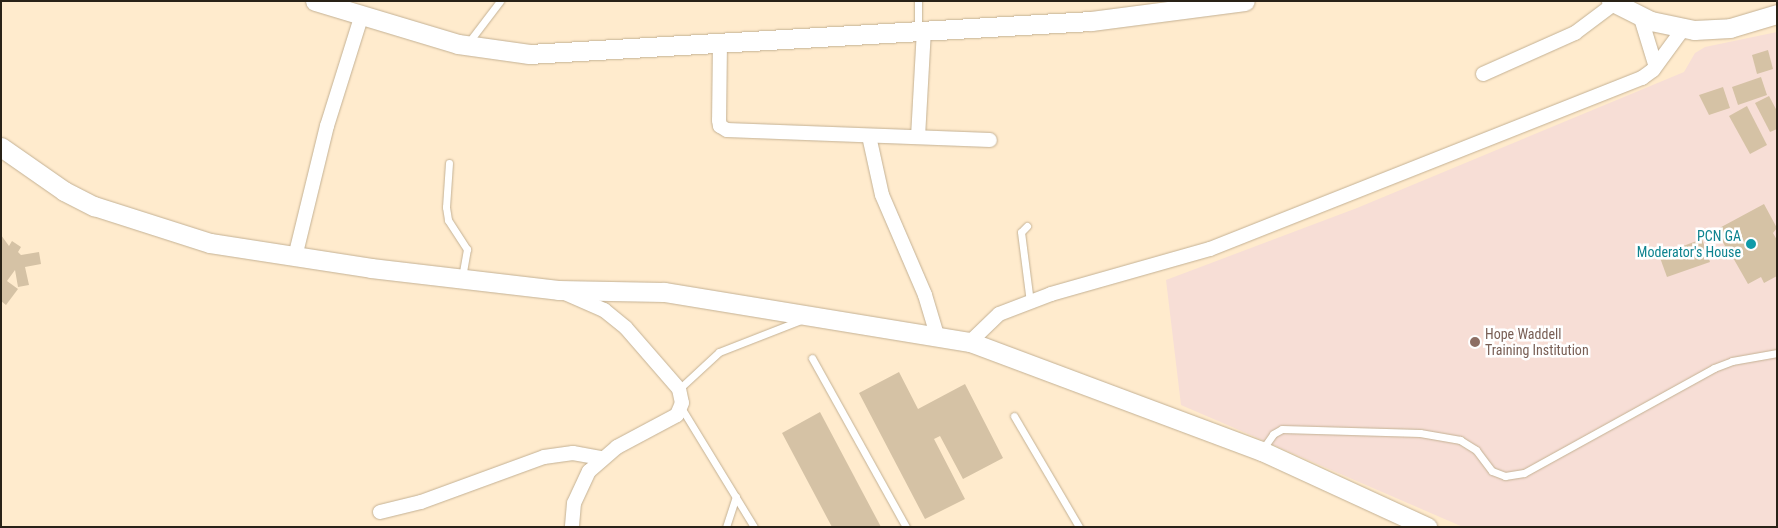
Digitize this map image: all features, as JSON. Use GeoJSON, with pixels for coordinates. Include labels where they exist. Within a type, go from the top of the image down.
{"type":"FeatureCollection","features":[{"type":"Feature","properties":{"kind":"street"},"geometry":{"type":"LineString","coordinates":[[315,1],[466,46],[529,54],[1091,22],[1244,1]]}},
{"type":"Feature","properties":{"kind":"street"},"geometry":{"type":"LineString","coordinates":[[1483,74],[1575,32],[1613,2],[1640,15],[1683,29],[1730,28],[1777,14]]}},
{"type":"Feature","properties":{"kind":"street"},"geometry":{"type":"LineString","coordinates":[[294,258],[327,126],[362,14]]}},
{"type":"Feature","properties":{"kind":"street"},"geometry":{"type":"LineString","coordinates":[[1640,15],[1655,64]]}},
{"type":"Feature","properties":{"kind":"street"},"geometry":{"type":"LineString","coordinates":[[970,342],[999,314],[1030,302],[1210,249],[1642,78],[1683,29]]}},
{"type":"Feature","properties":{"kind":"street"},"geometry":{"type":"LineString","coordinates":[[918,137],[921,31]]}},
{"type":"Feature","properties":{"kind":"street"},"geometry":{"type":"LineString","coordinates":[[720,42],[720,126],[727,130],[990,140]]}},
{"type":"Feature","properties":{"kind":"street"},"geometry":{"type":"LineString","coordinates":[[868,136],[882,195],[925,295],[937,335]]}},
{"type":"Feature","properties":{"kind":"street"},"geometry":{"type":"LineString","coordinates":[[1,147],[64,191],[131,220],[185,238],[294,258],[558,290],[664,292],[809,317],[937,335],[970,342],[1262,451],[1427,527]]}},
{"type":"Feature","properties":{"kind":"street"},"geometry":{"type":"LineString","coordinates":[[558,290],[604,310],[626,328],[679,389],[682,409],[661,427],[602,458],[580,486],[572,527]]}},
{"type":"Feature","properties":{"kind":"street"},"geometry":{"type":"LineString","coordinates":[[380,512],[421,502],[550,455],[572,453],[602,458]]}},
{"type":"Feature","properties":{"kind":"lane"},"geometry":{"type":"LineString","coordinates":[[466,46],[500,1]]}},
{"type":"Feature","properties":{"kind":"lane"},"geometry":{"type":"LineString","coordinates":[[918,1],[921,31]]}},
{"type":"Feature","properties":{"kind":"lane"},"geometry":{"type":"LineString","coordinates":[[449,164],[448,220],[467,249],[462,279]]}},
{"type":"Feature","properties":{"kind":"lane"},"geometry":{"type":"LineString","coordinates":[[1027,226],[1021,232],[1030,302]]}},
{"type":"Feature","properties":{"kind":"lane"},"geometry":{"type":"LineString","coordinates":[[679,389],[719,352],[809,317]]}},
{"type":"Feature","properties":{"kind":"lane"},"geometry":{"type":"LineString","coordinates":[[1262,451],[1273,434],[1282,429],[1420,434],[1460,440],[1476,450],[1492,471],[1505,476],[1524,473],[1714,368],[1732,361],[1777,353]]}},
{"type":"Feature","properties":{"kind":"lane"},"geometry":{"type":"LineString","coordinates":[[812,358],[906,527]]}},
{"type":"Feature","properties":{"kind":"lane"},"geometry":{"type":"LineString","coordinates":[[682,409],[754,527]]}},
{"type":"Feature","properties":{"kind":"lane"},"geometry":{"type":"LineString","coordinates":[[1014,416],[1079,527]]}},
{"type":"Feature","properties":{"kind":"lane"},"geometry":{"type":"LineString","coordinates":[[726,527],[736,497]]}},
{"type":"Feature","properties":{"kind":"shaded area","name":"Hope Waddell Training Institution"},"geometry":{"type":"Polygon","coordinates":[[[1777,32],[1777,527],[1463,527],[1181,405],[1166,280],[1357,208],[1684,72],[1695,53],[1705,47],[1777,32]]]}},
{"type":"Feature","properties":{"kind":"building"},"geometry":{"type":"Polygon","coordinates":[[[1768,50],[1773,69],[1757,74],[1752,55],[1768,50]]]}},
{"type":"Feature","properties":{"kind":"building"},"geometry":{"type":"Polygon","coordinates":[[[1761,77],[1767,95],[1738,105],[1732,87],[1761,77]]]}},
{"type":"Feature","properties":{"kind":"building"},"geometry":{"type":"Polygon","coordinates":[[[1723,87],[1730,108],[1709,115],[1699,95],[1723,87]]]}},
{"type":"Feature","properties":{"kind":"building"},"geometry":{"type":"Polygon","coordinates":[[[1769,96],[1777,111],[1777,129],[1770,132],[1755,103],[1769,96]]]}},
{"type":"Feature","properties":{"kind":"building"},"geometry":{"type":"Polygon","coordinates":[[[1747,106],[1767,145],[1750,154],[1729,116],[1747,106]]]}},
{"type":"Feature","properties":{"kind":"building","name":"PCN GA Moderator's House"},"geometry":{"type":"Polygon","coordinates":[[[1764,204],[1777,228],[1773,233],[1777,240],[1777,276],[1764,283],[1761,277],[1748,284],[1732,256],[1726,260],[1720,249],[1725,246],[1722,240],[1717,242],[1712,232],[1764,204]]]}},
{"type":"Feature","properties":{"kind":"building"},"geometry":{"type":"Polygon","coordinates":[[[1,235],[9,246],[12,241],[21,247],[18,252],[21,255],[39,252],[41,264],[25,267],[29,285],[18,287],[15,270],[7,281],[18,289],[6,305],[1,301],[1,235]]]}},
{"type":"Feature","properties":{"kind":"building"},"geometry":{"type":"Polygon","coordinates":[[[1702,239],[1710,262],[1667,277],[1659,255],[1702,239]]]}},
{"type":"Feature","properties":{"kind":"building"},"geometry":{"type":"Polygon","coordinates":[[[899,372],[918,409],[965,384],[1003,458],[963,479],[940,436],[934,439],[965,499],[925,519],[859,393],[899,372]]]}},
{"type":"Feature","properties":{"kind":"building"},"geometry":{"type":"Polygon","coordinates":[[[820,412],[881,527],[832,527],[782,433],[820,412]]]}},
{"type":"Feature","properties":{"kind":"place","name":"PCN GA Moderator's House"},"geometry":{"type":"Point","coordinates":[1751,244]}},
{"type":"Feature","properties":{"kind":"place","name":"Hope Waddell Training Institution"},"geometry":{"type":"Point","coordinates":[1475,342]}}]}
